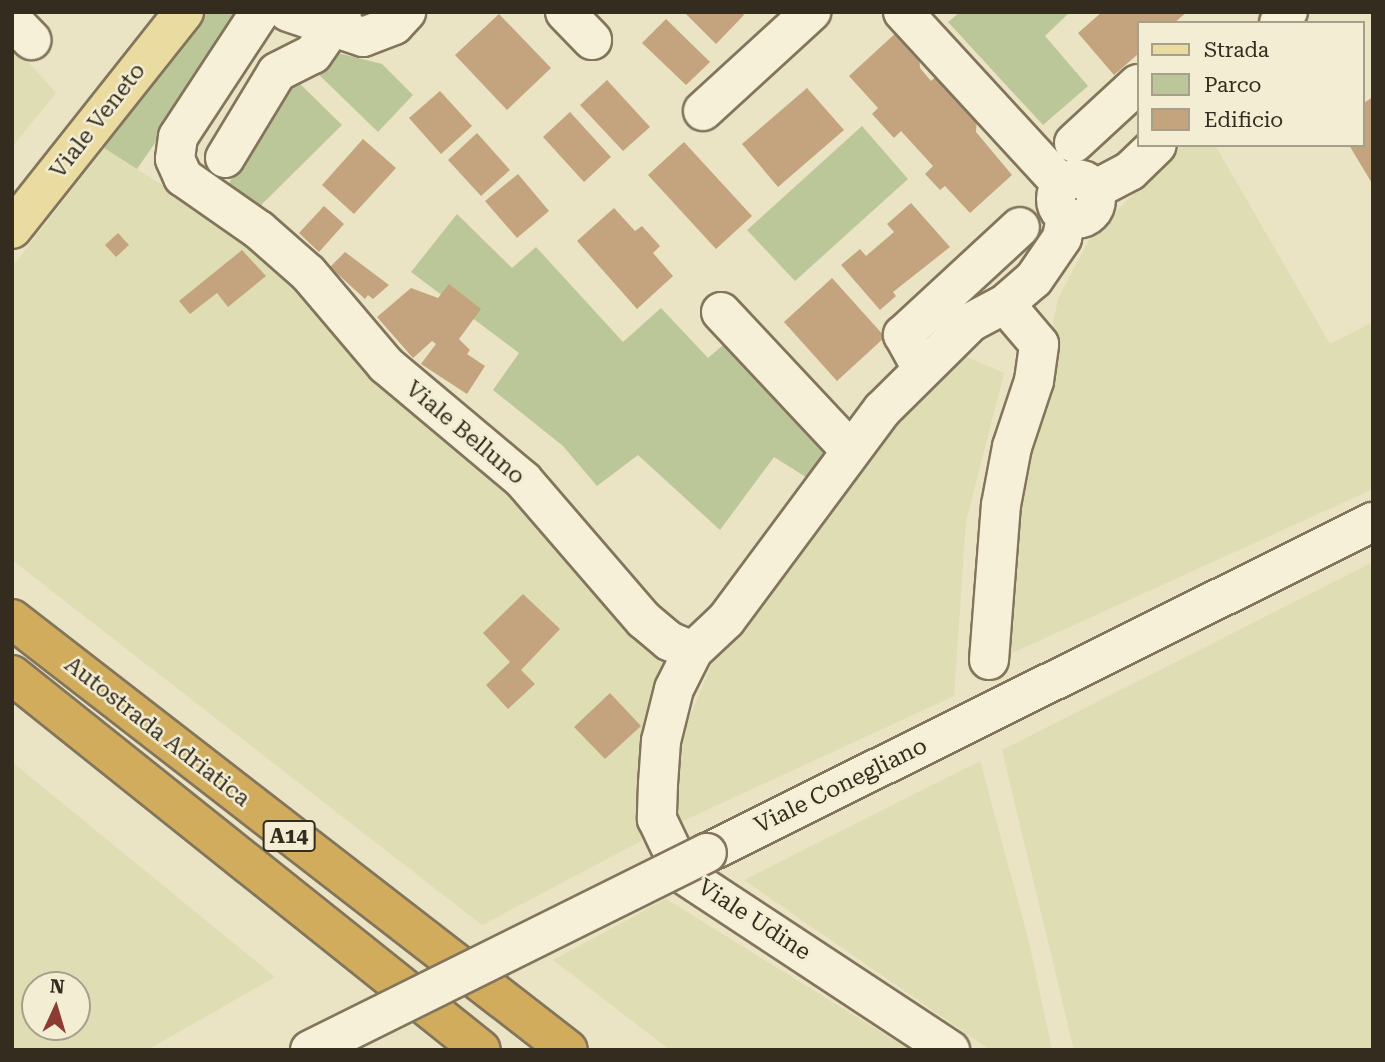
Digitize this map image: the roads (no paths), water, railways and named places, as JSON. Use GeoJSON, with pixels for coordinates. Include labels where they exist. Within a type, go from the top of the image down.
{"type":"FeatureCollection","features":[{"type":"Feature","properties":{"kind":"highway","name":"Autostrada Adriatica"},"geometry":{"type":"LineString","coordinates":[[12,619],[568,1050]]}},
{"type":"Feature","properties":{"kind":"highway","name":"Autostrada Adriatica"},"geometry":{"type":"LineString","coordinates":[[12,675],[481,1050]]}},
{"type":"Feature","properties":{"kind":"main road","name":"Viale Veneto"},"geometry":{"type":"LineString","coordinates":[[12,229],[184,12]]}},
{"type":"Feature","properties":{"kind":"street","name":"Viale Belluno"},"geometry":{"type":"LineString","coordinates":[[260,12],[178,137],[175,159],[183,177],[259,230],[308,273],[386,365],[523,480],[644,620],[669,641],[693,650]]}},
{"type":"Feature","properties":{"kind":"street"},"geometry":{"type":"LineString","coordinates":[[288,12],[337,21],[371,35],[394,25],[406,12]]}},
{"type":"Feature","properties":{"kind":"street"},"geometry":{"type":"LineString","coordinates":[[565,12],[592,40]]}},
{"type":"Feature","properties":{"kind":"street"},"geometry":{"type":"LineString","coordinates":[[703,111],[810,12]]}},
{"type":"Feature","properties":{"kind":"street"},"geometry":{"type":"LineString","coordinates":[[903,12],[1074,197]]}},
{"type":"Feature","properties":{"kind":"street"},"geometry":{"type":"LineString","coordinates":[[225,159],[277,72],[313,54],[337,21]]}},
{"type":"Feature","properties":{"kind":"street"},"geometry":{"type":"LineString","coordinates":[[1074,143],[1136,86]]}},
{"type":"Feature","properties":{"kind":"street"},"geometry":{"type":"LineString","coordinates":[[693,650],[709,640],[726,620],[849,449],[921,367],[971,322],[1005,304],[1034,279],[1062,238],[1074,197],[1130,171],[1155,147]]}},
{"type":"Feature","properties":{"kind":"street"},"geometry":{"type":"LineString","coordinates":[[921,367],[903,335],[1020,227]]}},
{"type":"Feature","properties":{"kind":"street"},"geometry":{"type":"LineString","coordinates":[[989,660],[1001,505],[1012,447],[1034,381],[1039,344],[1005,304]]}},
{"type":"Feature","properties":{"kind":"street"},"geometry":{"type":"LineString","coordinates":[[720,312],[849,449]]}},
{"type":"Feature","properties":{"kind":"street","name":"Viale Conegliano"},"geometry":{"type":"LineString","coordinates":[[310,1050],[1373,522]]}},
{"type":"Feature","properties":{"kind":"street","name":"Viale Udine"},"geometry":{"type":"LineString","coordinates":[[693,650],[674,689],[661,741],[658,784],[657,819],[683,874],[950,1050]]}}]}
